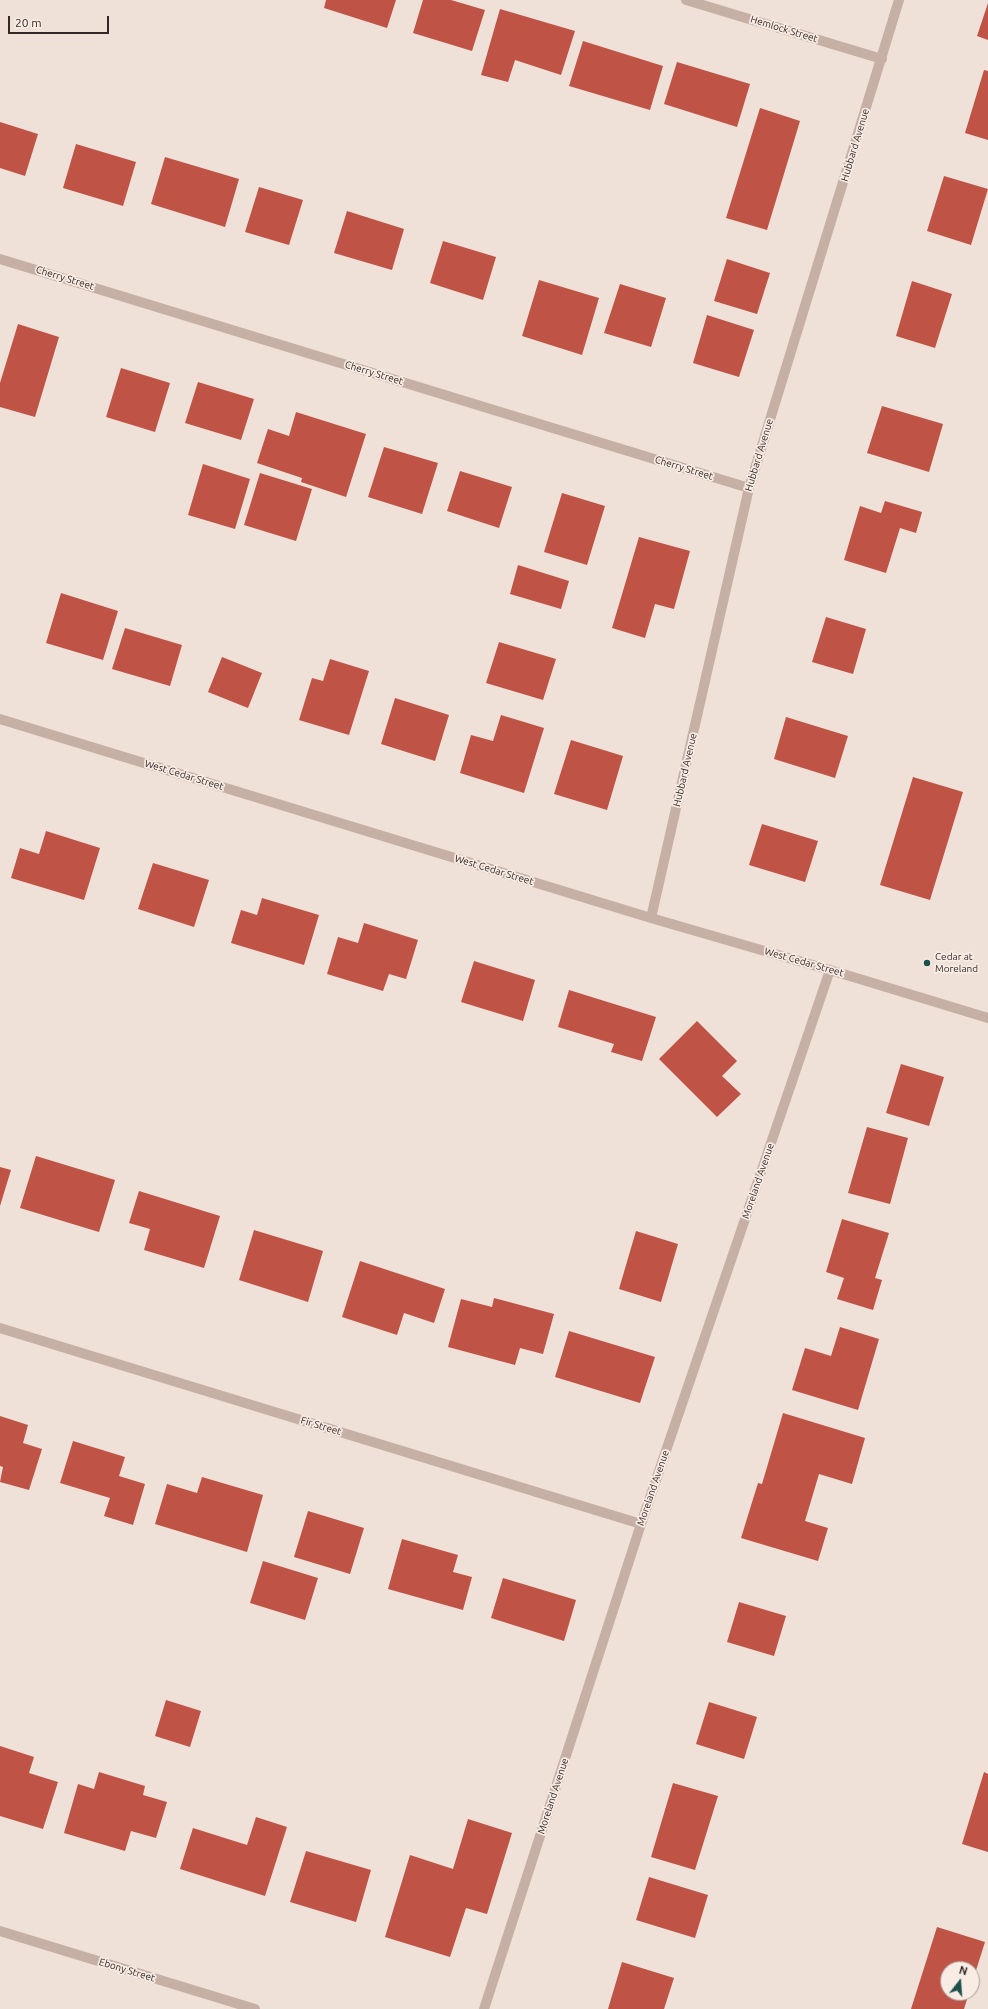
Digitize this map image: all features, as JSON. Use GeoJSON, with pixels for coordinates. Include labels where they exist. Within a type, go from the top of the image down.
{"type":"FeatureCollection","features":[{"type":"Feature","properties":{"kind":"street","name":"Hemlock Street"},"geometry":{"type":"LineString","coordinates":[[686,0],[882,59]]}},
{"type":"Feature","properties":{"kind":"street","name":"Hubbard Avenue"},"geometry":{"type":"LineString","coordinates":[[651,918],[749,488],[899,0]]}},
{"type":"Feature","properties":{"kind":"street","name":"Cherry Street"},"geometry":{"type":"LineString","coordinates":[[0,259],[749,488]]}},
{"type":"Feature","properties":{"kind":"street","name":"West Cedar Street"},"geometry":{"type":"LineString","coordinates":[[0,719],[651,918],[988,1018]]}},
{"type":"Feature","properties":{"kind":"street","name":"Moreland Avenue"},"geometry":{"type":"LineString","coordinates":[[484,2009],[641,1524],[830,970]]}},
{"type":"Feature","properties":{"kind":"street","name":"Fir Street"},"geometry":{"type":"LineString","coordinates":[[0,1328],[641,1524]]}},
{"type":"Feature","properties":{"kind":"street","name":"Ebony Street"},"geometry":{"type":"LineString","coordinates":[[0,1931],[255,2009]]}},
{"type":"Feature","properties":{"kind":"building"},"geometry":{"type":"Polygon","coordinates":[[[326,0],[396,0],[387,28],[324,8],[326,0]]]}},
{"type":"Feature","properties":{"kind":"building"},"geometry":{"type":"Polygon","coordinates":[[[423,0],[451,0],[485,10],[472,51],[413,33],[423,0]]]}},
{"type":"Feature","properties":{"kind":"building"},"geometry":{"type":"Polygon","coordinates":[[[988,3],[988,40],[977,36],[988,3]]]}},
{"type":"Feature","properties":{"kind":"building"},"geometry":{"type":"Polygon","coordinates":[[[500,9],[575,31],[561,75],[515,60],[508,82],[481,75],[500,9]]]}},
{"type":"Feature","properties":{"kind":"building"},"geometry":{"type":"Polygon","coordinates":[[[583,41],[663,66],[650,110],[569,86],[583,41]]]}},
{"type":"Feature","properties":{"kind":"building"},"geometry":{"type":"Polygon","coordinates":[[[677,62],[750,84],[737,127],[664,104],[677,62]]]}},
{"type":"Feature","properties":{"kind":"building"},"geometry":{"type":"Polygon","coordinates":[[[984,70],[988,71],[988,140],[965,133],[984,70]]]}},
{"type":"Feature","properties":{"kind":"building"},"geometry":{"type":"Polygon","coordinates":[[[760,108],[800,121],[767,230],[726,218],[760,108]]]}},
{"type":"Feature","properties":{"kind":"building"},"geometry":{"type":"Polygon","coordinates":[[[0,122],[38,134],[25,176],[0,168],[0,122]]]}},
{"type":"Feature","properties":{"kind":"building"},"geometry":{"type":"Polygon","coordinates":[[[76,144],[136,162],[123,206],[63,188],[76,144]]]}},
{"type":"Feature","properties":{"kind":"building"},"geometry":{"type":"Polygon","coordinates":[[[165,157],[239,179],[225,227],[151,204],[165,157]]]}},
{"type":"Feature","properties":{"kind":"building"},"geometry":{"type":"Polygon","coordinates":[[[944,176],[988,189],[971,245],[927,231],[944,176]]]}},
{"type":"Feature","properties":{"kind":"building"},"geometry":{"type":"Polygon","coordinates":[[[259,187],[303,200],[289,245],[245,232],[259,187]]]}},
{"type":"Feature","properties":{"kind":"building"},"geometry":{"type":"Polygon","coordinates":[[[347,211],[404,229],[392,270],[334,253],[347,211]]]}},
{"type":"Feature","properties":{"kind":"building"},"geometry":{"type":"Polygon","coordinates":[[[443,241],[496,257],[483,300],[430,283],[443,241]]]}},
{"type":"Feature","properties":{"kind":"building"},"geometry":{"type":"Polygon","coordinates":[[[727,259],[770,273],[757,314],[714,301],[727,259]]]}},
{"type":"Feature","properties":{"kind":"building"},"geometry":{"type":"Polygon","coordinates":[[[539,280],[599,298],[582,355],[522,336],[539,280]]]}},
{"type":"Feature","properties":{"kind":"building"},"geometry":{"type":"Polygon","coordinates":[[[912,281],[952,294],[935,348],[896,336],[912,281]]]}},
{"type":"Feature","properties":{"kind":"building"},"geometry":{"type":"Polygon","coordinates":[[[620,284],[666,298],[651,347],[604,333],[620,284]]]}},
{"type":"Feature","properties":{"kind":"building"},"geometry":{"type":"Polygon","coordinates":[[[707,315],[754,330],[739,377],[693,363],[707,315]]]}},
{"type":"Feature","properties":{"kind":"building"},"geometry":{"type":"Polygon","coordinates":[[[18,324],[59,337],[35,417],[0,407],[0,383],[18,324]]]}},
{"type":"Feature","properties":{"kind":"building"},"geometry":{"type":"Polygon","coordinates":[[[121,368],[170,383],[155,432],[106,417],[121,368]]]}},
{"type":"Feature","properties":{"kind":"building"},"geometry":{"type":"Polygon","coordinates":[[[198,382],[254,399],[241,440],[185,423],[198,382]]]}},
{"type":"Feature","properties":{"kind":"building"},"geometry":{"type":"Polygon","coordinates":[[[882,406],[943,424],[929,472],[867,453],[882,406]]]}},
{"type":"Feature","properties":{"kind":"building"},"geometry":{"type":"Polygon","coordinates":[[[296,412],[366,434],[346,497],[301,482],[302,478],[257,463],[268,429],[289,436],[296,412]]]}},
{"type":"Feature","properties":{"kind":"building"},"geometry":{"type":"Polygon","coordinates":[[[384,447],[438,463],[422,514],[368,497],[384,447]]]}},
{"type":"Feature","properties":{"kind":"building"},"geometry":{"type":"Polygon","coordinates":[[[203,464],[250,479],[235,529],[188,515],[203,464]]]}},
{"type":"Feature","properties":{"kind":"building"},"geometry":{"type":"Polygon","coordinates":[[[460,471],[512,487],[499,528],[447,511],[460,471]]]}},
{"type":"Feature","properties":{"kind":"building"},"geometry":{"type":"Polygon","coordinates":[[[260,473],[312,489],[296,541],[244,525],[260,473]]]}},
{"type":"Feature","properties":{"kind":"building"},"geometry":{"type":"Polygon","coordinates":[[[562,493],[605,506],[587,565],[544,552],[562,493]]]}},
{"type":"Feature","properties":{"kind":"building"},"geometry":{"type":"Polygon","coordinates":[[[885,501],[922,512],[916,533],[900,528],[886,573],[844,560],[860,506],[881,513],[885,501]]]}},
{"type":"Feature","properties":{"kind":"building"},"geometry":{"type":"Polygon","coordinates":[[[639,537],[690,551],[674,609],[655,604],[645,638],[612,628],[639,537]]]}},
{"type":"Feature","properties":{"kind":"building"},"geometry":{"type":"Polygon","coordinates":[[[518,565],[569,581],[561,609],[510,594],[518,565]]]}},
{"type":"Feature","properties":{"kind":"building"},"geometry":{"type":"Polygon","coordinates":[[[61,593],[118,611],[103,660],[46,643],[61,593]]]}},
{"type":"Feature","properties":{"kind":"building"},"geometry":{"type":"Polygon","coordinates":[[[826,617],[866,629],[853,674],[812,662],[826,617]]]}},
{"type":"Feature","properties":{"kind":"building"},"geometry":{"type":"Polygon","coordinates":[[[125,628],[182,645],[170,686],[112,669],[125,628]]]}},
{"type":"Feature","properties":{"kind":"building"},"geometry":{"type":"Polygon","coordinates":[[[499,642],[556,659],[543,700],[486,683],[499,642]]]}},
{"type":"Feature","properties":{"kind":"building"},"geometry":{"type":"Polygon","coordinates":[[[222,657],[262,673],[248,708],[208,692],[222,657]]]}},
{"type":"Feature","properties":{"kind":"building"},"geometry":{"type":"Polygon","coordinates":[[[330,659],[369,671],[349,735],[299,720],[312,678],[323,681],[330,659]]]}},
{"type":"Feature","properties":{"kind":"building"},"geometry":{"type":"Polygon","coordinates":[[[395,698],[449,715],[435,761],[381,744],[395,698]]]}},
{"type":"Feature","properties":{"kind":"building"},"geometry":{"type":"Polygon","coordinates":[[[501,715],[544,728],[524,793],[460,773],[471,735],[493,741],[501,715]]]}},
{"type":"Feature","properties":{"kind":"building"},"geometry":{"type":"Polygon","coordinates":[[[786,717],[848,736],[835,778],[774,759],[786,717]]]}},
{"type":"Feature","properties":{"kind":"building"},"geometry":{"type":"Polygon","coordinates":[[[571,740],[623,756],[607,810],[554,794],[571,740]]]}},
{"type":"Feature","properties":{"kind":"building"},"geometry":{"type":"Polygon","coordinates":[[[913,777],[963,792],[930,900],[880,885],[913,777]]]}},
{"type":"Feature","properties":{"kind":"building"},"geometry":{"type":"Polygon","coordinates":[[[762,824],[818,841],[805,882],[749,865],[762,824]]]}},
{"type":"Feature","properties":{"kind":"building"},"geometry":{"type":"Polygon","coordinates":[[[46,831],[100,848],[84,900],[11,878],[20,848],[39,854],[46,831]]]}},
{"type":"Feature","properties":{"kind":"building"},"geometry":{"type":"Polygon","coordinates":[[[153,863],[209,880],[194,927],[138,909],[153,863]]]}},
{"type":"Feature","properties":{"kind":"building"},"geometry":{"type":"Polygon","coordinates":[[[262,898],[319,915],[304,965],[231,943],[241,910],[257,915],[262,898]]]}},
{"type":"Feature","properties":{"kind":"building"},"geometry":{"type":"Polygon","coordinates":[[[364,923],[418,940],[406,979],[389,974],[383,991],[327,974],[338,937],[358,943],[364,923]]]}},
{"type":"Feature","properties":{"kind":"building"},"geometry":{"type":"Polygon","coordinates":[[[474,961],[535,980],[523,1021],[461,1002],[474,961]]]}},
{"type":"Feature","properties":{"kind":"building"},"geometry":{"type":"Polygon","coordinates":[[[569,990],[656,1017],[642,1061],[611,1052],[614,1044],[558,1027],[569,990]]]}},
{"type":"Feature","properties":{"kind":"building"},"geometry":{"type":"Polygon","coordinates":[[[697,1021],[737,1061],[722,1076],[741,1094],[717,1117],[659,1059],[697,1021]]]}},
{"type":"Feature","properties":{"kind":"building"},"geometry":{"type":"Polygon","coordinates":[[[901,1064],[944,1077],[929,1126],[886,1113],[901,1064]]]}},
{"type":"Feature","properties":{"kind":"building"},"geometry":{"type":"Polygon","coordinates":[[[867,1127],[908,1138],[890,1204],[848,1193],[867,1127]]]}},
{"type":"Feature","properties":{"kind":"building"},"geometry":{"type":"Polygon","coordinates":[[[36,1156],[115,1180],[99,1232],[20,1208],[36,1156]]]}},
{"type":"Feature","properties":{"kind":"building"},"geometry":{"type":"Polygon","coordinates":[[[0,1167],[11,1170],[0,1206],[0,1167]]]}},
{"type":"Feature","properties":{"kind":"building"},"geometry":{"type":"Polygon","coordinates":[[[139,1191],[220,1216],[204,1268],[144,1250],[150,1229],[129,1223],[139,1191]]]}},
{"type":"Feature","properties":{"kind":"building"},"geometry":{"type":"Polygon","coordinates":[[[842,1219],[889,1233],[875,1278],[882,1280],[873,1310],[837,1299],[844,1278],[826,1272],[842,1219]]]}},
{"type":"Feature","properties":{"kind":"building"},"geometry":{"type":"Polygon","coordinates":[[[254,1230],[323,1251],[308,1302],[239,1280],[254,1230]]]}},
{"type":"Feature","properties":{"kind":"building"},"geometry":{"type":"Polygon","coordinates":[[[636,1231],[678,1244],[661,1302],[619,1289],[636,1231]]]}},
{"type":"Feature","properties":{"kind":"building"},"geometry":{"type":"Polygon","coordinates":[[[360,1261],[445,1289],[434,1323],[404,1313],[397,1335],[342,1317],[360,1261]]]}},
{"type":"Feature","properties":{"kind":"building"},"geometry":{"type":"Polygon","coordinates":[[[494,1298],[554,1314],[543,1354],[520,1348],[515,1365],[448,1347],[461,1299],[492,1307],[494,1298]]]}},
{"type":"Feature","properties":{"kind":"building"},"geometry":{"type":"Polygon","coordinates":[[[840,1327],[879,1339],[858,1410],[792,1390],[805,1348],[831,1356],[840,1327]]]}},
{"type":"Feature","properties":{"kind":"building"},"geometry":{"type":"Polygon","coordinates":[[[569,1331],[655,1357],[640,1403],[555,1377],[569,1331]]]}},
{"type":"Feature","properties":{"kind":"building"},"geometry":{"type":"Polygon","coordinates":[[[783,1413],[865,1438],[852,1484],[819,1474],[805,1521],[828,1528],[818,1561],[741,1538],[758,1483],[762,1484],[783,1413]]]}},
{"type":"Feature","properties":{"kind":"building"},"geometry":{"type":"Polygon","coordinates":[[[0,1416],[28,1425],[23,1443],[42,1449],[29,1490],[0,1482],[3,1467],[0,1466],[0,1416]]]}},
{"type":"Feature","properties":{"kind":"building"},"geometry":{"type":"Polygon","coordinates":[[[73,1441],[125,1457],[119,1476],[145,1484],[133,1525],[104,1516],[110,1498],[60,1483],[73,1441]]]}},
{"type":"Feature","properties":{"kind":"building"},"geometry":{"type":"Polygon","coordinates":[[[202,1477],[263,1495],[247,1552],[155,1524],[167,1484],[197,1493],[202,1477]]]}},
{"type":"Feature","properties":{"kind":"building"},"geometry":{"type":"Polygon","coordinates":[[[308,1511],[364,1528],[350,1574],[294,1557],[308,1511]]]}},
{"type":"Feature","properties":{"kind":"building"},"geometry":{"type":"Polygon","coordinates":[[[402,1539],[458,1555],[453,1572],[472,1577],[463,1610],[388,1589],[402,1539]]]}},
{"type":"Feature","properties":{"kind":"building"},"geometry":{"type":"Polygon","coordinates":[[[263,1561],[318,1578],[305,1620],[250,1603],[263,1561]]]}},
{"type":"Feature","properties":{"kind":"building"},"geometry":{"type":"Polygon","coordinates":[[[503,1578],[576,1600],[564,1641],[491,1618],[503,1578]]]}},
{"type":"Feature","properties":{"kind":"building"},"geometry":{"type":"Polygon","coordinates":[[[739,1602],[786,1616],[774,1656],[727,1642],[739,1602]]]}},
{"type":"Feature","properties":{"kind":"building"},"geometry":{"type":"Polygon","coordinates":[[[166,1700],[201,1711],[190,1747],[155,1736],[166,1700]]]}},
{"type":"Feature","properties":{"kind":"building"},"geometry":{"type":"Polygon","coordinates":[[[709,1702],[757,1717],[744,1759],[696,1744],[709,1702]]]}},
{"type":"Feature","properties":{"kind":"building"},"geometry":{"type":"Polygon","coordinates":[[[0,1746],[34,1757],[29,1773],[58,1782],[43,1829],[0,1816],[0,1746]]]}},
{"type":"Feature","properties":{"kind":"building"},"geometry":{"type":"Polygon","coordinates":[[[99,1772],[145,1786],[143,1795],[167,1802],[156,1838],[131,1831],[125,1851],[64,1833],[78,1784],[94,1789],[99,1772]]]}},
{"type":"Feature","properties":{"kind":"building"},"geometry":{"type":"Polygon","coordinates":[[[984,1772],[988,1774],[988,1852],[962,1844],[984,1772]]]}},
{"type":"Feature","properties":{"kind":"building"},"geometry":{"type":"Polygon","coordinates":[[[673,1783],[718,1796],[695,1870],[651,1857],[673,1783]]]}},
{"type":"Feature","properties":{"kind":"building"},"geometry":{"type":"Polygon","coordinates":[[[256,1817],[287,1827],[265,1896],[180,1869],[193,1828],[247,1845],[256,1817]]]}},
{"type":"Feature","properties":{"kind":"building"},"geometry":{"type":"Polygon","coordinates":[[[468,1819],[512,1833],[487,1914],[466,1908],[450,1957],[385,1937],[410,1855],[453,1869],[468,1819]]]}},
{"type":"Feature","properties":{"kind":"building"},"geometry":{"type":"Polygon","coordinates":[[[306,1851],[371,1870],[356,1922],[290,1902],[306,1851]]]}},
{"type":"Feature","properties":{"kind":"building"},"geometry":{"type":"Polygon","coordinates":[[[649,1877],[708,1895],[695,1938],[636,1920],[649,1877]]]}},
{"type":"Feature","properties":{"kind":"building"},"geometry":{"type":"Polygon","coordinates":[[[937,1927],[985,1942],[979,1961],[940,1961],[940,2001],[966,2001],[964,2009],[911,2009],[937,1927]]]}},
{"type":"Feature","properties":{"kind":"building"},"geometry":{"type":"Polygon","coordinates":[[[622,1962],[674,1978],[664,2009],[608,2009],[622,1962]]]}},
{"type":"Feature","properties":{"kind":"place","name":"Cedar at Moreland"},"geometry":{"type":"Point","coordinates":[927,963]}}]}
